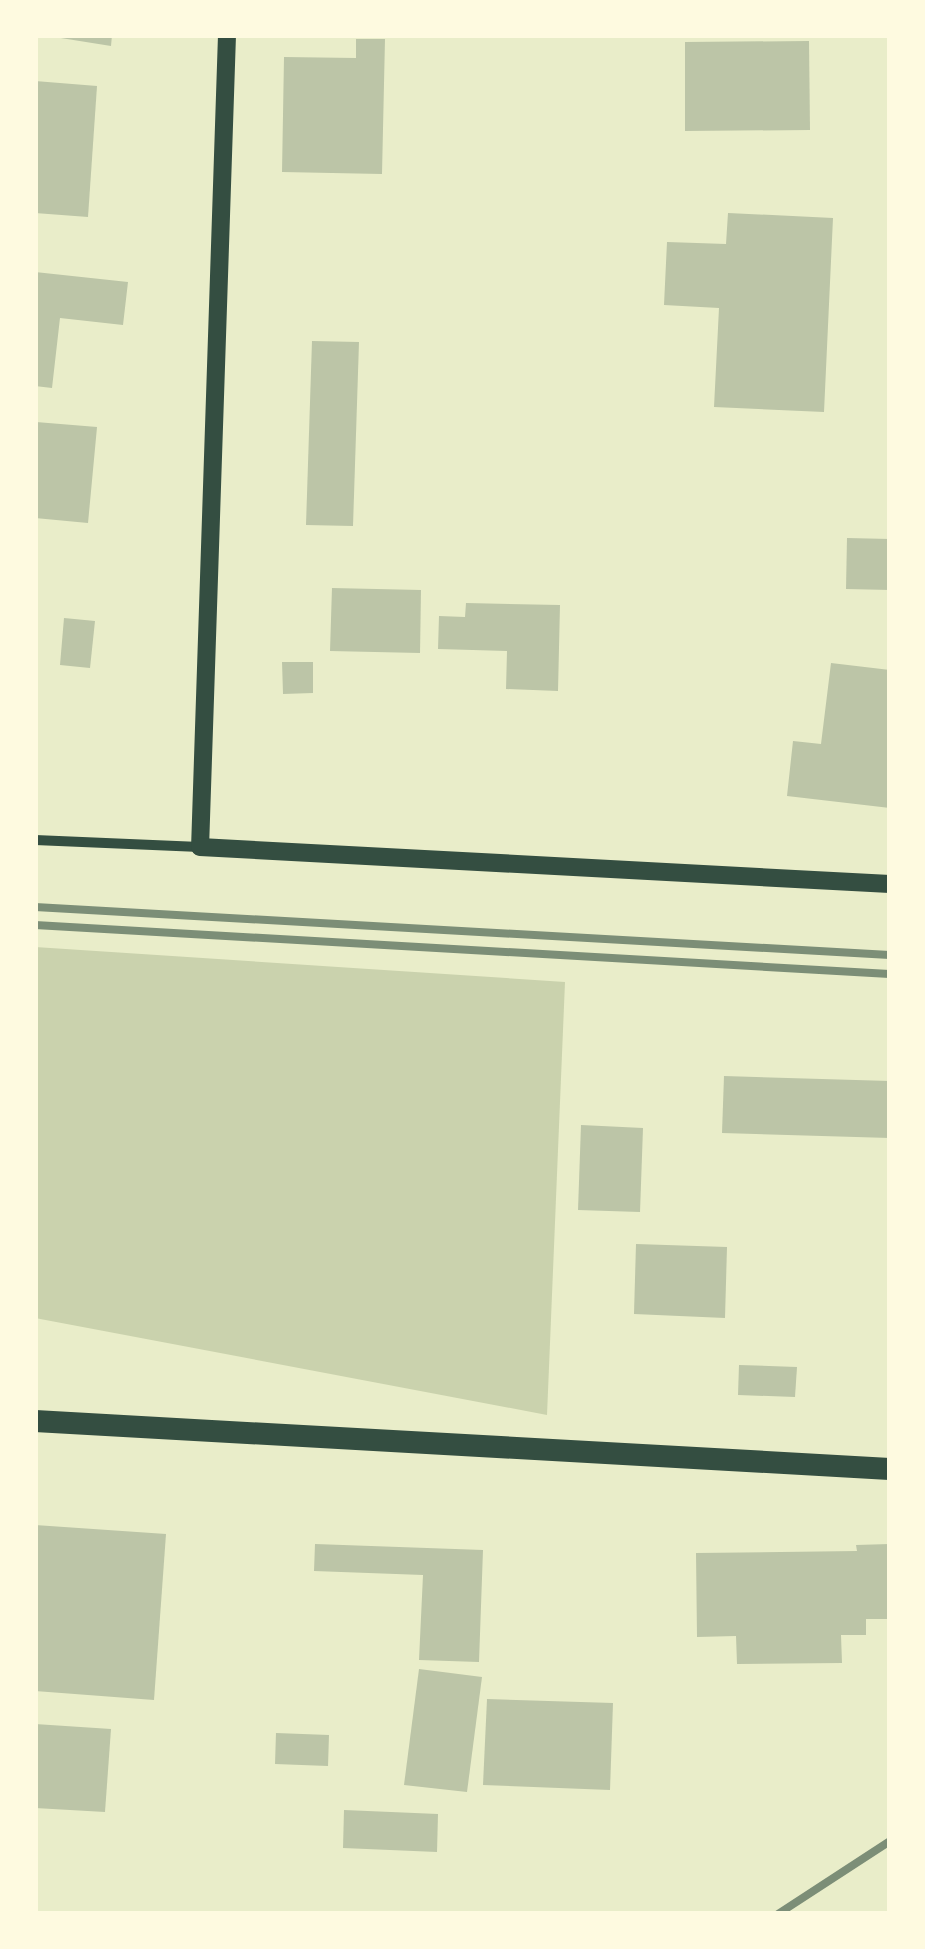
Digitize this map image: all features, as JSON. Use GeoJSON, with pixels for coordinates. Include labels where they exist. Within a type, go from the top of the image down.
{"type":"FeatureCollection","features":[{"type":"Feature","properties":{"kind":"main road"},"geometry":{"type":"LineString","coordinates":[[35,1421],[890,1468]]}},
{"type":"Feature","properties":{"kind":"street"},"geometry":{"type":"LineString","coordinates":[[200,847],[227,35]]}},
{"type":"Feature","properties":{"kind":"street"},"geometry":{"type":"LineString","coordinates":[[35,840],[890,884]]}},
{"type":"Feature","properties":{"kind":"green space"},"geometry":{"type":"Polygon","coordinates":[[[35,947],[565,982],[547,1415],[35,1318],[35,947]]]}},
{"type":"Feature","properties":{"kind":"building"},"geometry":{"type":"Polygon","coordinates":[[[42,35],[112,35],[111,46],[42,35]]]}},
{"type":"Feature","properties":{"kind":"building"},"geometry":{"type":"Polygon","coordinates":[[[356,39],[385,39],[382,174],[282,172],[284,57],[356,58],[356,39]]]}},
{"type":"Feature","properties":{"kind":"building"},"geometry":{"type":"Polygon","coordinates":[[[809,41],[810,130],[685,131],[685,42],[809,41]]]}},
{"type":"Feature","properties":{"kind":"building"},"geometry":{"type":"Polygon","coordinates":[[[35,81],[97,86],[88,217],[35,213],[35,81]]]}},
{"type":"Feature","properties":{"kind":"building"},"geometry":{"type":"Polygon","coordinates":[[[728,213],[833,218],[824,412],[714,407],[719,308],[664,305],[667,242],[726,244],[728,213]]]}},
{"type":"Feature","properties":{"kind":"building"},"geometry":{"type":"Polygon","coordinates":[[[35,272],[128,282],[123,325],[60,318],[52,388],[35,386],[35,272]]]}},
{"type":"Feature","properties":{"kind":"building"},"geometry":{"type":"Polygon","coordinates":[[[312,341],[359,342],[353,526],[306,525],[312,341]]]}},
{"type":"Feature","properties":{"kind":"building"},"geometry":{"type":"Polygon","coordinates":[[[36,422],[97,427],[88,523],[35,518],[36,422]]]}},
{"type":"Feature","properties":{"kind":"building"},"geometry":{"type":"Polygon","coordinates":[[[847,538],[890,539],[890,590],[846,589],[847,538]]]}},
{"type":"Feature","properties":{"kind":"building"},"geometry":{"type":"Polygon","coordinates":[[[332,588],[421,590],[420,653],[330,651],[332,588]]]}},
{"type":"Feature","properties":{"kind":"building"},"geometry":{"type":"Polygon","coordinates":[[[466,603],[560,605],[558,691],[506,689],[507,651],[438,649],[439,616],[465,617],[466,603]]]}},
{"type":"Feature","properties":{"kind":"building"},"geometry":{"type":"Polygon","coordinates":[[[64,618],[95,621],[90,668],[60,665],[64,618]]]}},
{"type":"Feature","properties":{"kind":"building"},"geometry":{"type":"Polygon","coordinates":[[[282,662],[313,662],[313,693],[283,694],[282,662]]]}},
{"type":"Feature","properties":{"kind":"building"},"geometry":{"type":"Polygon","coordinates":[[[831,663],[890,670],[890,808],[787,796],[793,741],[821,744],[831,663]]]}},
{"type":"Feature","properties":{"kind":"building"},"geometry":{"type":"Polygon","coordinates":[[[724,1076],[890,1081],[890,1138],[722,1133],[724,1076]]]}},
{"type":"Feature","properties":{"kind":"building"},"geometry":{"type":"Polygon","coordinates":[[[581,1125],[643,1128],[640,1212],[578,1210],[581,1125]]]}},
{"type":"Feature","properties":{"kind":"building"},"geometry":{"type":"Polygon","coordinates":[[[636,1244],[727,1247],[725,1318],[634,1314],[636,1244]]]}},
{"type":"Feature","properties":{"kind":"building"},"geometry":{"type":"Polygon","coordinates":[[[739,1365],[797,1367],[795,1397],[738,1395],[739,1365]]]}},
{"type":"Feature","properties":{"kind":"building"},"geometry":{"type":"Polygon","coordinates":[[[35,1525],[166,1534],[154,1700],[35,1691],[35,1525]]]}},
{"type":"Feature","properties":{"kind":"building"},"geometry":{"type":"Polygon","coordinates":[[[315,1544],[483,1550],[479,1662],[419,1660],[423,1575],[314,1571],[315,1544]]]}},
{"type":"Feature","properties":{"kind":"building"},"geometry":{"type":"Polygon","coordinates":[[[890,1544],[890,1619],[866,1619],[866,1635],[841,1635],[842,1663],[737,1664],[736,1636],[697,1637],[696,1553],[857,1551],[856,1545],[890,1544]]]}},
{"type":"Feature","properties":{"kind":"building"},"geometry":{"type":"Polygon","coordinates":[[[419,1669],[482,1677],[467,1792],[404,1785],[419,1669]]]}},
{"type":"Feature","properties":{"kind":"building"},"geometry":{"type":"Polygon","coordinates":[[[487,1699],[613,1703],[610,1790],[483,1785],[487,1699]]]}},
{"type":"Feature","properties":{"kind":"building"},"geometry":{"type":"Polygon","coordinates":[[[35,1724],[111,1729],[105,1812],[35,1808],[35,1724]]]}},
{"type":"Feature","properties":{"kind":"building"},"geometry":{"type":"Polygon","coordinates":[[[276,1733],[329,1735],[328,1766],[275,1764],[276,1733]]]}},
{"type":"Feature","properties":{"kind":"building"},"geometry":{"type":"Polygon","coordinates":[[[344,1810],[438,1814],[437,1852],[343,1848],[344,1810]]]}},
{"type":"Feature","properties":{"kind":"railway"},"geometry":{"type":"LineString","coordinates":[[35,907],[890,955]]}},
{"type":"Feature","properties":{"kind":"railway"},"geometry":{"type":"LineString","coordinates":[[35,925],[890,974]]}},
{"type":"Feature","properties":{"kind":"railway"},"geometry":{"type":"LineString","coordinates":[[778,1914],[890,1841]]}}]}
